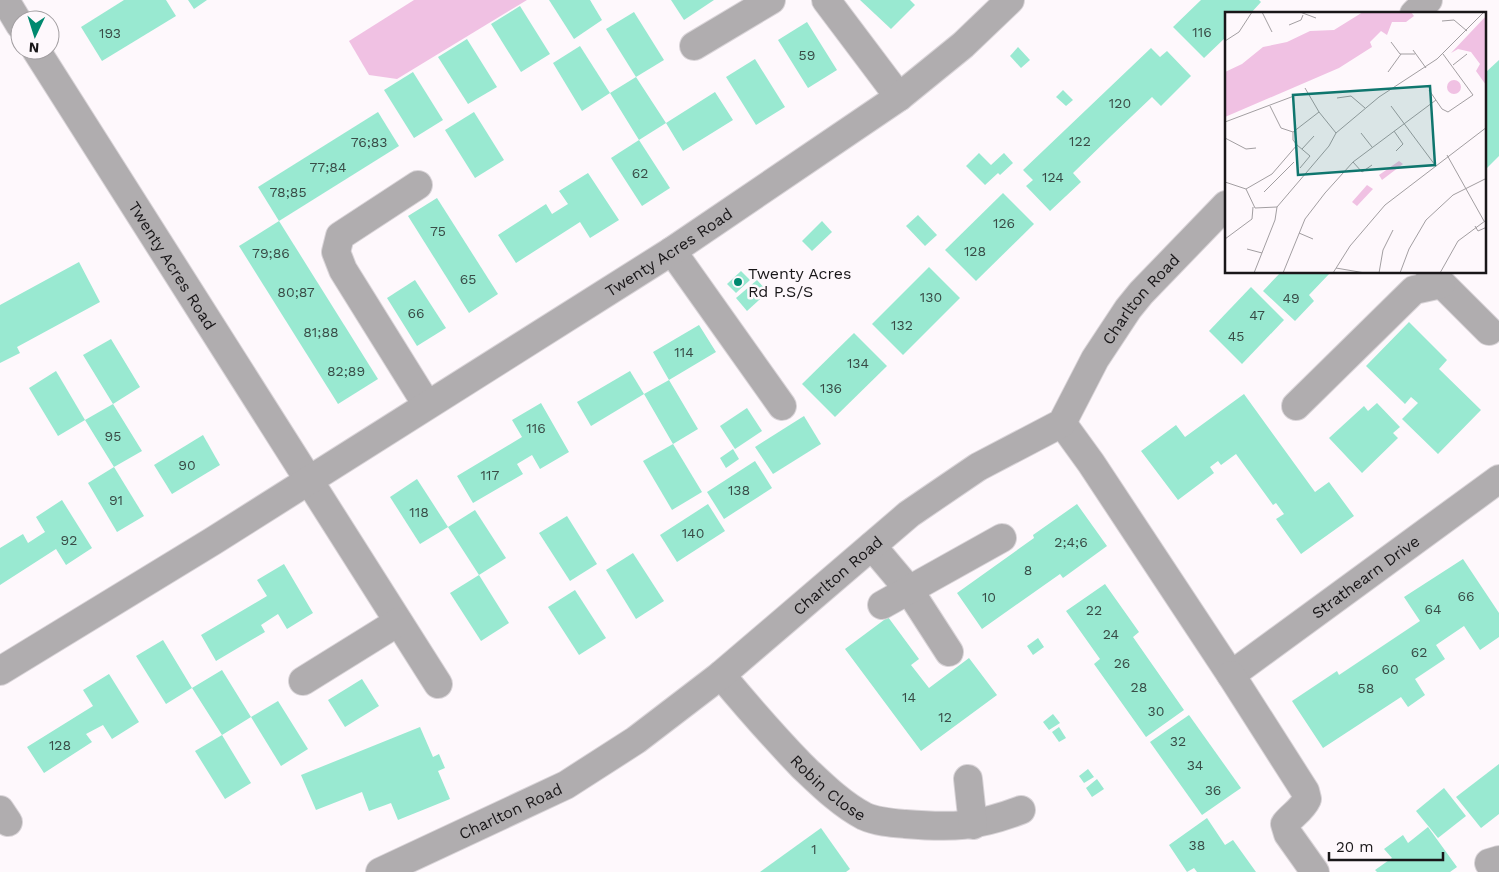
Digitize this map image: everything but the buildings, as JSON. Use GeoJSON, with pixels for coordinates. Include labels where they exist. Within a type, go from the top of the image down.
{"type":"FeatureCollection","features":[{"type":"Feature","properties":{"kind":"street"},"geometry":{"type":"LineString","coordinates":[[694,46],[771,0]]}},
{"type":"Feature","properties":{"kind":"street"},"geometry":{"type":"LineString","coordinates":[[826,0],[899,97]]}},
{"type":"Feature","properties":{"kind":"street","name":"Twenty Acres Road"},"geometry":{"type":"LineString","coordinates":[[0,671],[204,546],[672,250],[899,97],[964,46],[1010,0]]}},
{"type":"Feature","properties":{"kind":"street"},"geometry":{"type":"LineString","coordinates":[[1416,12],[1428,0]]}},
{"type":"Feature","properties":{"kind":"street","name":"Twenty Acres Road"},"geometry":{"type":"LineString","coordinates":[[42,60],[309,480]]}},
{"type":"Feature","properties":{"kind":"street"},"geometry":{"type":"LineString","coordinates":[[418,185],[340,236],[336,252],[343,270],[427,405]]}},
{"type":"Feature","properties":{"kind":"street","name":"Charlton Road"},"geometry":{"type":"LineString","coordinates":[[380,872],[566,785],[636,740],[721,676],[909,514],[1007,451],[1062,423],[1095,359],[1128,309],[1141,293],[1225,206]]}},
{"type":"Feature","properties":{"kind":"street"},"geometry":{"type":"LineString","coordinates":[[672,250],[782,406]]}},
{"type":"Feature","properties":{"kind":"street"},"geometry":{"type":"LineString","coordinates":[[1296,406],[1414,290],[1436,278],[1496,332]]}},
{"type":"Feature","properties":{"kind":"street"},"geometry":{"type":"LineString","coordinates":[[1062,423],[1091,463],[1231,675],[1305,791],[1307,799],[1303,807],[1291,816],[1285,824],[1288,834],[1315,872]]}},
{"type":"Feature","properties":{"kind":"street","name":"Strathearn Drive"},"geometry":{"type":"LineString","coordinates":[[1231,675],[1499,479]]}},
{"type":"Feature","properties":{"kind":"street"},"geometry":{"type":"LineString","coordinates":[[309,480],[438,684]]}},
{"type":"Feature","properties":{"kind":"street"},"geometry":{"type":"LineString","coordinates":[[882,605],[1002,538]]}},
{"type":"Feature","properties":{"kind":"street"},"geometry":{"type":"LineString","coordinates":[[872,546],[909,590],[949,652]]}},
{"type":"Feature","properties":{"kind":"street"},"geometry":{"type":"LineString","coordinates":[[303,681],[398,622]]}},
{"type":"Feature","properties":{"kind":"street","name":"Robin Close"},"geometry":{"type":"LineString","coordinates":[[721,676],[777,740],[820,782],[852,809],[866,817],[890,823],[955,827],[973,825],[1021,810]]}},
{"type":"Feature","properties":{"kind":"street"},"geometry":{"type":"LineString","coordinates":[[968,779],[973,825]]}},
{"type":"Feature","properties":{"kind":"shaded area"},"geometry":{"type":"Polygon","coordinates":[[[414,0],[527,0],[397,79],[369,75],[349,41],[414,0]]]}},
{"type":"Feature","properties":{"kind":"place","name":"Twenty Acres Rd P.S/S"},"geometry":{"type":"Point","coordinates":[738,282]}}]}
